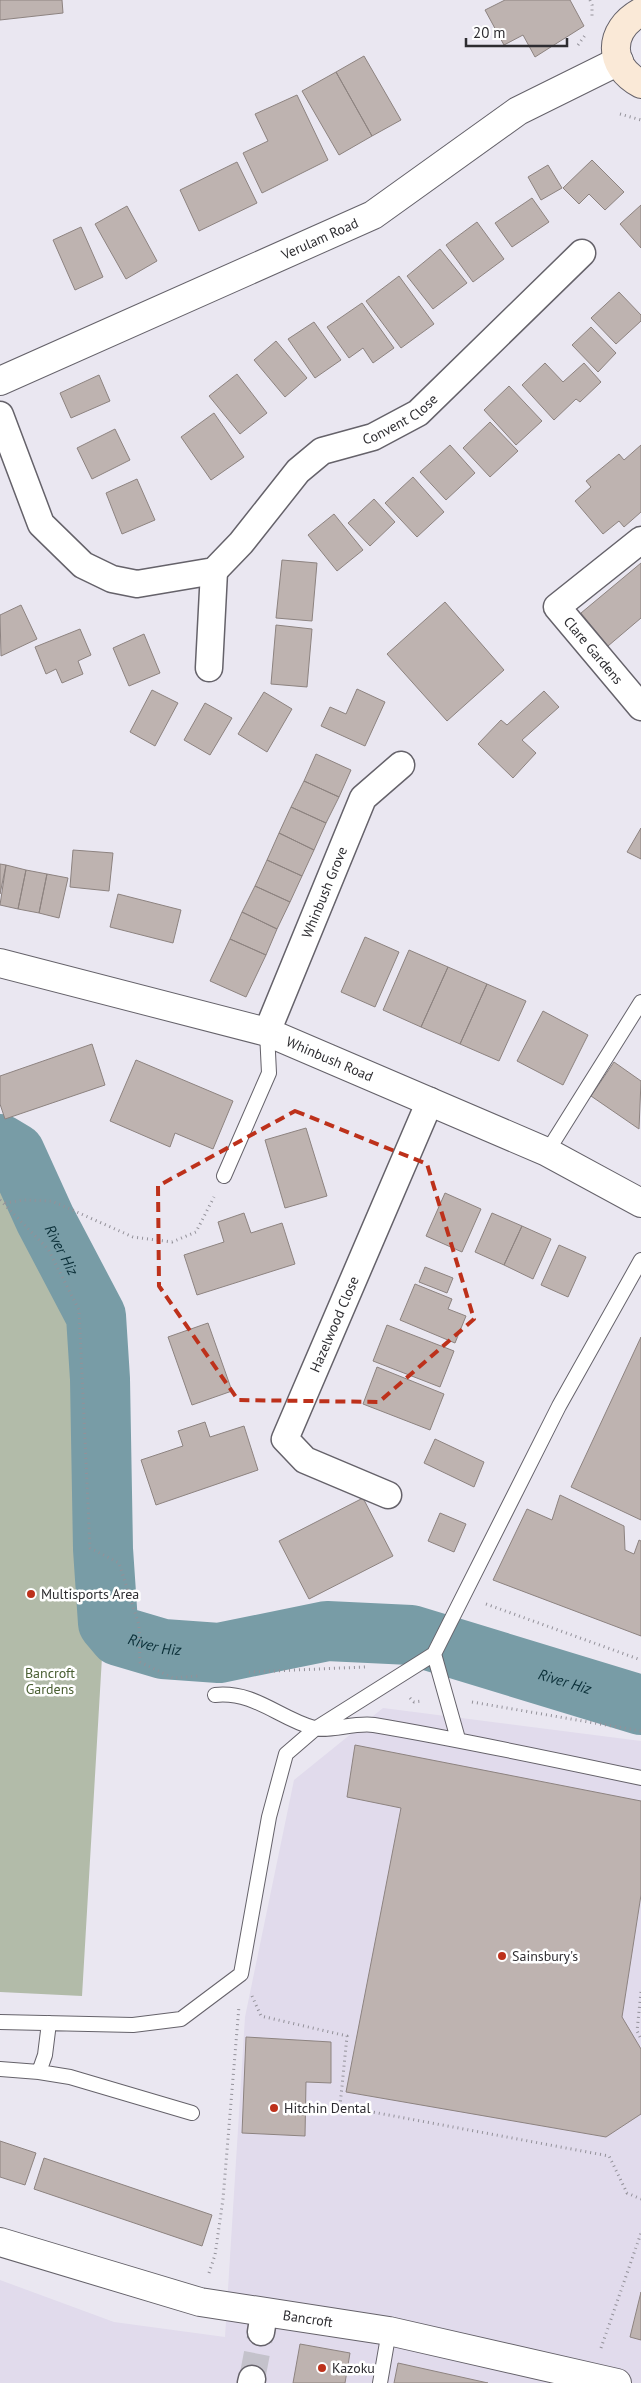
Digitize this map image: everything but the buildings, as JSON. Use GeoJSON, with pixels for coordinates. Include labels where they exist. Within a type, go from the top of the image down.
{"type":"FeatureCollection","features":[{"type":"Feature","properties":{"kind":"main road"},"geometry":{"type":"LineString","coordinates":[[630,10],[616,41],[616,53],[630,78],[641,84]]}},
{"type":"Feature","properties":{"kind":"street","name":"Verulam Road"},"geometry":{"type":"LineString","coordinates":[[0,381],[373,215],[518,111],[619,61]]}},
{"type":"Feature","properties":{"kind":"street","name":"Convent Close"},"geometry":{"type":"LineString","coordinates":[[214,571],[241,543],[298,470],[322,451],[374,437],[418,413],[582,254]]}},
{"type":"Feature","properties":{"kind":"street"},"geometry":{"type":"LineString","coordinates":[[0,415],[41,524],[83,566],[112,579],[137,584],[214,571],[209,668]]}},
{"type":"Feature","properties":{"kind":"street","name":"Clare Gardens"},"geometry":{"type":"LineString","coordinates":[[641,540],[557,607],[641,707]]}},
{"type":"Feature","properties":{"kind":"street","name":"Whinbush Grove"},"geometry":{"type":"LineString","coordinates":[[267,1032],[363,798],[401,765]]}},
{"type":"Feature","properties":{"kind":"street","name":"Whinbush Road"},"geometry":{"type":"LineString","coordinates":[[0,963],[267,1032],[547,1152],[641,1203]]}},
{"type":"Feature","properties":{"kind":"street","name":"Hazelwood Close"},"geometry":{"type":"LineString","coordinates":[[388,1495],[305,1460],[285,1438],[430,1101]]}},
{"type":"Feature","properties":{"kind":"street","name":"Bancroft"},"geometry":{"type":"LineString","coordinates":[[0,2242],[262,2322],[389,2331],[574,2376],[617,2383]]}},
{"type":"Feature","properties":{"kind":"lane"},"geometry":{"type":"LineString","coordinates":[[547,1152],[641,1002]]}},
{"type":"Feature","properties":{"kind":"lane"},"geometry":{"type":"LineString","coordinates":[[224,1176],[269,1073],[267,1032]]}},
{"type":"Feature","properties":{"kind":"lane"},"geometry":{"type":"LineString","coordinates":[[0,2022],[133,2025],[180,2019],[241,1974],[269,1818],[278,1776],[286,1754],[315,1729],[391,1683],[434,1654],[559,1406],[641,1260]]}},
{"type":"Feature","properties":{"kind":"lane"},"geometry":{"type":"LineString","coordinates":[[434,1654],[458,1739]]}},
{"type":"Feature","properties":{"kind":"lane"},"geometry":{"type":"LineString","coordinates":[[215,1695],[227,1694],[253,1699],[315,1729],[365,1724],[458,1739],[641,1778]]}},
{"type":"Feature","properties":{"kind":"lane"},"geometry":{"type":"LineString","coordinates":[[40,2072],[45,2055],[49,2023]]}},
{"type":"Feature","properties":{"kind":"lane"},"geometry":{"type":"LineString","coordinates":[[0,2068],[70,2077],[192,2113]]}},
{"type":"Feature","properties":{"kind":"lane"},"geometry":{"type":"LineString","coordinates":[[380,2383],[389,2331]]}},
{"type":"Feature","properties":{"kind":"path"},"geometry":{"type":"LineString","coordinates":[[620,114],[641,120]]}},
{"type":"Feature","properties":{"kind":"path"},"geometry":{"type":"LineString","coordinates":[[4,1203],[23,1200],[52,1201],[133,1237],[172,1242],[196,1232],[204,1213],[220,1188],[224,1176]]}},
{"type":"Feature","properties":{"kind":"path"},"geometry":{"type":"LineString","coordinates":[[0,1200],[48,1249],[79,1310],[90,1548],[119,1563],[139,1625],[140,1662],[173,1678],[203,1676]]}},
{"type":"Feature","properties":{"kind":"path"},"geometry":{"type":"LineString","coordinates":[[464,1596],[641,1660]]}},
{"type":"Feature","properties":{"kind":"path"},"geometry":{"type":"LineString","coordinates":[[248,1672],[273,1669],[372,1666],[414,1702],[446,1698],[641,1731]]}},
{"type":"Feature","properties":{"kind":"path"},"geometry":{"type":"LineString","coordinates":[[241,1974],[261,2016],[347,2036],[340,2106],[608,2156],[627,2193],[641,2199]]}},
{"type":"Feature","properties":{"kind":"path"},"geometry":{"type":"LineString","coordinates":[[200,2302],[215,2255],[223,2199],[241,1974]]}},
{"type":"Feature","properties":{"kind":"path"},"geometry":{"type":"LineString","coordinates":[[641,1992],[636,2031],[641,2039]]}},
{"type":"Feature","properties":{"kind":"path"},"geometry":{"type":"LineString","coordinates":[[574,2376],[641,2233]]}},
{"type":"Feature","properties":{"kind":"highlighted area"},"geometry":{"type":"Polygon","coordinates":[[[295,1111],[427,1164],[474,1319],[379,1402],[238,1400],[159,1286],[158,1186],[295,1111]]]}},
{"type":"Feature","properties":{"kind":"shaded area"},"geometry":{"type":"Polygon","coordinates":[[[383,1708],[641,1741],[641,2383],[0,2383],[0,2280],[114,2322],[225,2337],[245,2017],[294,1780],[383,1708]]]}},
{"type":"Feature","properties":{"kind":"green space","name":"Bancroft Gardens"},"geometry":{"type":"Polygon","coordinates":[[[0,1159],[21,1227],[51,1271],[71,1311],[79,1483],[102,1657],[82,1996],[0,1992],[0,1159]]]}},
{"type":"Feature","properties":{"kind":"waterway","name":"River Hiz"},"geometry":{"type":"LineString","coordinates":[[0,1144],[15,1153],[45,1219],[96,1316],[100,1379],[103,1549],[108,1623],[119,1636],[163,1649],[219,1653],[327,1631],[411,1635],[641,1705]]}},
{"type":"Feature","properties":{"kind":"tunnel"},"geometry":{"type":"LineString","coordinates":[[252,2379],[261,2332]]}},
{"type":"Feature","properties":{"kind":"place","name":"Multisports Area"},"geometry":{"type":"Point","coordinates":[31,1594]}},
{"type":"Feature","properties":{"kind":"place","name":"Sainsbury's"},"geometry":{"type":"Point","coordinates":[502,1956]}},
{"type":"Feature","properties":{"kind":"place","name":"Hitchin Dental"},"geometry":{"type":"Point","coordinates":[274,2108]}},
{"type":"Feature","properties":{"kind":"place","name":"Kazoku"},"geometry":{"type":"Point","coordinates":[322,2368]}}]}
